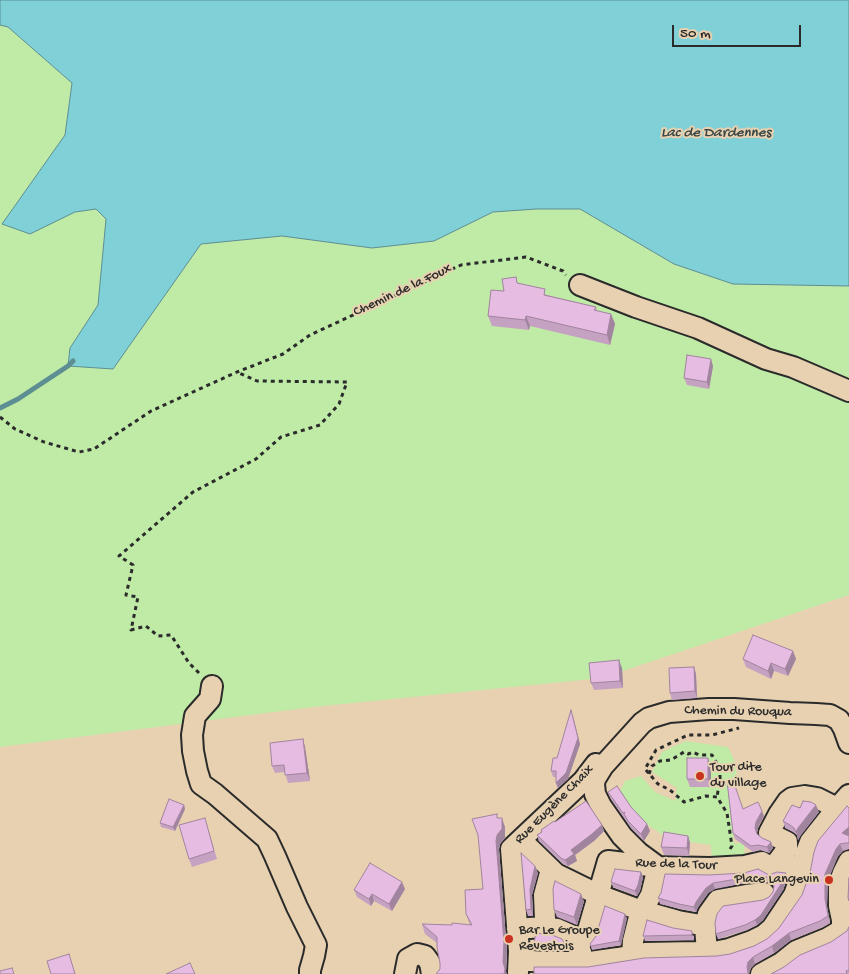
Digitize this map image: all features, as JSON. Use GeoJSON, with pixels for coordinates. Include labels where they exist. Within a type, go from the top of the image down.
{"type":"FeatureCollection","features":[{"type":"Feature","properties":{"kind":"street"},"geometry":{"type":"LineString","coordinates":[[580,285],[698,328],[766,359],[793,367],[849,391]]}},
{"type":"Feature","properties":{"kind":"street"},"geometry":{"type":"LineString","coordinates":[[212,686],[210,699],[195,716],[192,734],[197,771],[202,784],[267,839],[316,945],[310,974]]}},
{"type":"Feature","properties":{"kind":"street","name":"Chemin du Rouqua"},"geometry":{"type":"LineString","coordinates":[[658,867],[639,853],[622,836],[601,806],[595,794],[594,784],[603,766],[642,723],[649,718],[669,712],[717,709],[830,715],[842,724],[849,743]]}},
{"type":"Feature","properties":{"kind":"street","name":"Rue Eugène Chaix"},"geometry":{"type":"LineString","coordinates":[[516,845],[583,781],[608,750],[623,744]]}},
{"type":"Feature","properties":{"kind":"street"},"geometry":{"type":"LineString","coordinates":[[778,921],[771,911],[764,893],[768,875],[787,849],[787,842],[769,833],[784,806],[792,798],[805,796],[823,801],[843,802]]}},
{"type":"Feature","properties":{"kind":"street"},"geometry":{"type":"LineString","coordinates":[[516,845],[518,967],[545,962],[597,961],[654,952],[706,952],[729,949],[760,937],[778,921],[794,896],[810,842],[843,802]]}},
{"type":"Feature","properties":{"kind":"street"},"geometry":{"type":"LineString","coordinates":[[516,845],[556,874],[599,895],[642,911],[705,927]]}},
{"type":"Feature","properties":{"kind":"street","name":"Rue de la Tour"},"geometry":{"type":"LineString","coordinates":[[599,895],[608,861],[658,867],[717,868],[745,866],[762,862],[774,866],[802,867]]}},
{"type":"Feature","properties":{"kind":"street"},"geometry":{"type":"LineString","coordinates":[[760,937],[769,970],[796,951],[823,941],[840,931],[842,920],[838,890],[849,861]]}},
{"type":"Feature","properties":{"kind":"street"},"geometry":{"type":"LineString","coordinates":[[547,866],[544,895],[547,927]]}},
{"type":"Feature","properties":{"kind":"street"},"geometry":{"type":"LineString","coordinates":[[632,956],[635,930],[642,911],[652,896],[658,867]]}},
{"type":"Feature","properties":{"kind":"street"},"geometry":{"type":"LineString","coordinates":[[706,952],[705,927],[708,914],[718,900],[764,893]]}},
{"type":"Feature","properties":{"kind":"street"},"geometry":{"type":"LineString","coordinates":[[576,942],[586,937],[599,895]]}},
{"type":"Feature","properties":{"kind":"street"},"geometry":{"type":"LineString","coordinates":[[517,929],[547,927],[570,934],[573,936],[579,950],[619,974]]}},
{"type":"Feature","properties":{"kind":"street"},"geometry":{"type":"LineString","coordinates":[[796,951],[809,951],[826,947],[849,938]]}},
{"type":"Feature","properties":{"kind":"street"},"geometry":{"type":"LineString","coordinates":[[405,974],[408,959],[417,954],[425,956],[430,963],[432,974]]}},
{"type":"Feature","properties":{"kind":"path","name":"Chemin de la Foux"},"geometry":{"type":"LineString","coordinates":[[0,417],[15,429],[44,442],[79,452],[94,449],[151,411],[237,372],[283,354],[310,335],[461,265],[526,257],[563,271],[566,276],[580,285]]}},
{"type":"Feature","properties":{"kind":"path"},"geometry":{"type":"LineString","coordinates":[[212,686],[189,663],[171,635],[158,636],[146,626],[131,630],[138,597],[126,595],[132,565],[119,556],[193,492],[256,459],[281,438],[320,425],[339,404],[347,382],[257,381],[237,372]]}},
{"type":"Feature","properties":{"kind":"path"},"geometry":{"type":"LineString","coordinates":[[718,797],[706,796],[684,802],[670,790],[658,784],[645,769],[656,750],[688,735],[712,735],[743,727]]}},
{"type":"Feature","properties":{"kind":"path"},"geometry":{"type":"LineString","coordinates":[[649,774],[652,766],[671,760],[684,752],[688,754],[693,752],[699,755],[712,755],[720,769],[718,797],[728,812],[732,846],[729,853],[716,854],[717,868]]}},
{"type":"Feature","properties":{"kind":"green space"},"geometry":{"type":"Polygon","coordinates":[[[0,25],[8,27],[72,83],[65,135],[3,224],[30,234],[74,212],[96,209],[106,219],[98,305],[70,348],[113,369],[201,244],[282,236],[372,248],[434,241],[493,212],[536,209],[580,209],[674,264],[733,284],[849,286],[849,595],[602,678],[313,707],[0,747],[0,25]]]}},
{"type":"Feature","properties":{"kind":"green space"},"geometry":{"type":"Polygon","coordinates":[[[686,741],[728,747],[735,762],[737,776],[730,799],[734,844],[744,842],[745,862],[712,865],[711,845],[669,839],[642,821],[620,792],[625,781],[641,776],[655,792],[675,801],[677,788],[652,772],[662,752],[686,741]]]}},
{"type":"Feature","properties":{"kind":"water","name":"Lac de Dardennes"},"geometry":{"type":"Polygon","coordinates":[[[0,0],[849,0],[849,286],[733,284],[674,264],[580,209],[536,209],[493,212],[434,241],[372,248],[282,236],[201,244],[113,369],[68,366],[70,348],[98,305],[106,219],[96,209],[75,212],[30,234],[2,224],[65,135],[72,83],[8,27],[0,25],[0,0]]]}},
{"type":"Feature","properties":{"kind":"building"},"geometry":{"type":"Polygon","coordinates":[[[516,277],[517,283],[545,289],[544,295],[596,307],[594,310],[611,314],[607,335],[526,316],[525,320],[488,316],[491,290],[504,291],[502,279],[516,277]]]}},
{"type":"Feature","properties":{"kind":"building"},"geometry":{"type":"Polygon","coordinates":[[[687,355],[711,359],[707,382],[684,378],[687,355]]]}},
{"type":"Feature","properties":{"kind":"building"},"geometry":{"type":"Polygon","coordinates":[[[753,635],[793,651],[785,669],[771,663],[768,671],[743,659],[753,635]]]}},
{"type":"Feature","properties":{"kind":"building"},"geometry":{"type":"Polygon","coordinates":[[[619,660],[620,681],[591,683],[589,663],[619,660]]]}},
{"type":"Feature","properties":{"kind":"building"},"geometry":{"type":"Polygon","coordinates":[[[694,667],[695,691],[670,693],[669,668],[694,667]]]}},
{"type":"Feature","properties":{"kind":"building"},"geometry":{"type":"Polygon","coordinates":[[[571,710],[578,738],[566,773],[556,783],[556,771],[551,771],[553,758],[557,758],[571,710]]]}},
{"type":"Feature","properties":{"kind":"building"},"geometry":{"type":"Polygon","coordinates":[[[303,739],[307,773],[285,775],[284,765],[272,766],[270,743],[303,739]]]}},
{"type":"Feature","properties":{"kind":"building"},"geometry":{"type":"Polygon","coordinates":[[[687,758],[708,758],[708,779],[687,779],[687,758]]]}},
{"type":"Feature","properties":{"kind":"building"},"geometry":{"type":"Polygon","coordinates":[[[733,780],[743,809],[758,802],[762,811],[755,828],[757,834],[771,842],[767,847],[751,846],[733,833],[727,781],[733,780]]]}},
{"type":"Feature","properties":{"kind":"building"},"geometry":{"type":"Polygon","coordinates":[[[617,786],[631,807],[647,824],[641,834],[628,821],[624,814],[625,812],[623,813],[608,792],[617,786]]]}},
{"type":"Feature","properties":{"kind":"building"},"geometry":{"type":"Polygon","coordinates":[[[169,799],[184,805],[173,827],[160,823],[169,799]]]}},
{"type":"Feature","properties":{"kind":"building"},"geometry":{"type":"Polygon","coordinates":[[[586,801],[602,825],[571,850],[574,854],[565,860],[537,835],[542,832],[541,830],[586,801]]]}},
{"type":"Feature","properties":{"kind":"building"},"geometry":{"type":"Polygon","coordinates":[[[803,801],[816,805],[796,832],[794,828],[783,821],[792,805],[800,808],[803,801]]]}},
{"type":"Feature","properties":{"kind":"building"},"geometry":{"type":"Polygon","coordinates":[[[847,806],[849,808],[849,827],[842,833],[849,836],[849,843],[840,844],[836,849],[825,874],[825,899],[828,916],[789,933],[753,957],[748,962],[749,974],[534,974],[534,967],[588,967],[644,958],[717,956],[754,946],[767,939],[779,928],[802,895],[818,841],[847,806]]]}},
{"type":"Feature","properties":{"kind":"building"},"geometry":{"type":"Polygon","coordinates":[[[497,814],[497,818],[502,818],[502,829],[497,835],[496,841],[504,942],[504,974],[436,974],[440,969],[437,937],[422,924],[452,925],[452,923],[472,925],[466,914],[465,890],[483,889],[478,835],[472,819],[497,814]]]}},
{"type":"Feature","properties":{"kind":"building"},"geometry":{"type":"Polygon","coordinates":[[[205,818],[214,851],[189,859],[179,825],[205,818]]]}},
{"type":"Feature","properties":{"kind":"building"},"geometry":{"type":"Polygon","coordinates":[[[664,832],[688,836],[687,848],[661,847],[664,832]]]}},
{"type":"Feature","properties":{"kind":"building"},"geometry":{"type":"Polygon","coordinates":[[[521,853],[535,866],[530,889],[531,909],[526,910],[521,853]]]}},
{"type":"Feature","properties":{"kind":"building"},"geometry":{"type":"Polygon","coordinates":[[[370,863],[402,882],[389,904],[372,894],[369,899],[354,890],[370,863]]]}},
{"type":"Feature","properties":{"kind":"building"},"geometry":{"type":"Polygon","coordinates":[[[615,869],[641,872],[635,891],[611,882],[615,869]]]}},
{"type":"Feature","properties":{"kind":"building"},"geometry":{"type":"Polygon","coordinates":[[[758,869],[769,875],[777,872],[786,873],[761,915],[745,925],[716,934],[715,923],[717,914],[723,906],[763,900],[769,897],[773,892],[774,886],[772,881],[767,877],[761,876],[713,883],[706,888],[694,907],[658,898],[665,874],[709,875],[744,873],[758,869]]]}},
{"type":"Feature","properties":{"kind":"building"},"geometry":{"type":"Polygon","coordinates":[[[555,881],[581,894],[574,917],[554,910],[553,889],[555,881]]]}},
{"type":"Feature","properties":{"kind":"building"},"geometry":{"type":"Polygon","coordinates":[[[605,906],[625,914],[619,941],[591,946],[590,944],[596,936],[605,906]]]}},
{"type":"Feature","properties":{"kind":"building"},"geometry":{"type":"Polygon","coordinates":[[[647,920],[673,928],[692,931],[692,935],[643,936],[647,920]]]}},
{"type":"Feature","properties":{"kind":"building"},"geometry":{"type":"Polygon","coordinates":[[[849,927],[849,970],[846,971],[847,974],[771,974],[800,955],[831,942],[847,931],[849,927]]]}},
{"type":"Feature","properties":{"kind":"building"},"geometry":{"type":"Polygon","coordinates":[[[536,933],[552,935],[562,939],[565,944],[534,943],[536,933]]]}},
{"type":"Feature","properties":{"kind":"building"},"geometry":{"type":"Polygon","coordinates":[[[69,954],[75,974],[51,974],[47,961],[69,954]]]}},
{"type":"Feature","properties":{"kind":"building"},"geometry":{"type":"Polygon","coordinates":[[[190,963],[195,974],[166,974],[190,963]]]}},
{"type":"Feature","properties":{"kind":"building"},"geometry":{"type":"Polygon","coordinates":[[[12,968],[14,974],[0,974],[0,971],[12,968]]]}},
{"type":"Feature","properties":{"kind":"waterway"},"geometry":{"type":"LineString","coordinates":[[0,408],[18,399],[73,361]]}},
{"type":"Feature","properties":{"kind":"place","name":"Tour dite du village"},"geometry":{"type":"Point","coordinates":[700,776]}},
{"type":"Feature","properties":{"kind":"place","name":"Place Langevin"},"geometry":{"type":"Point","coordinates":[829,880]}},
{"type":"Feature","properties":{"kind":"place","name":"Bar Le Groupe Revestois"},"geometry":{"type":"Point","coordinates":[509,939]}}]}
